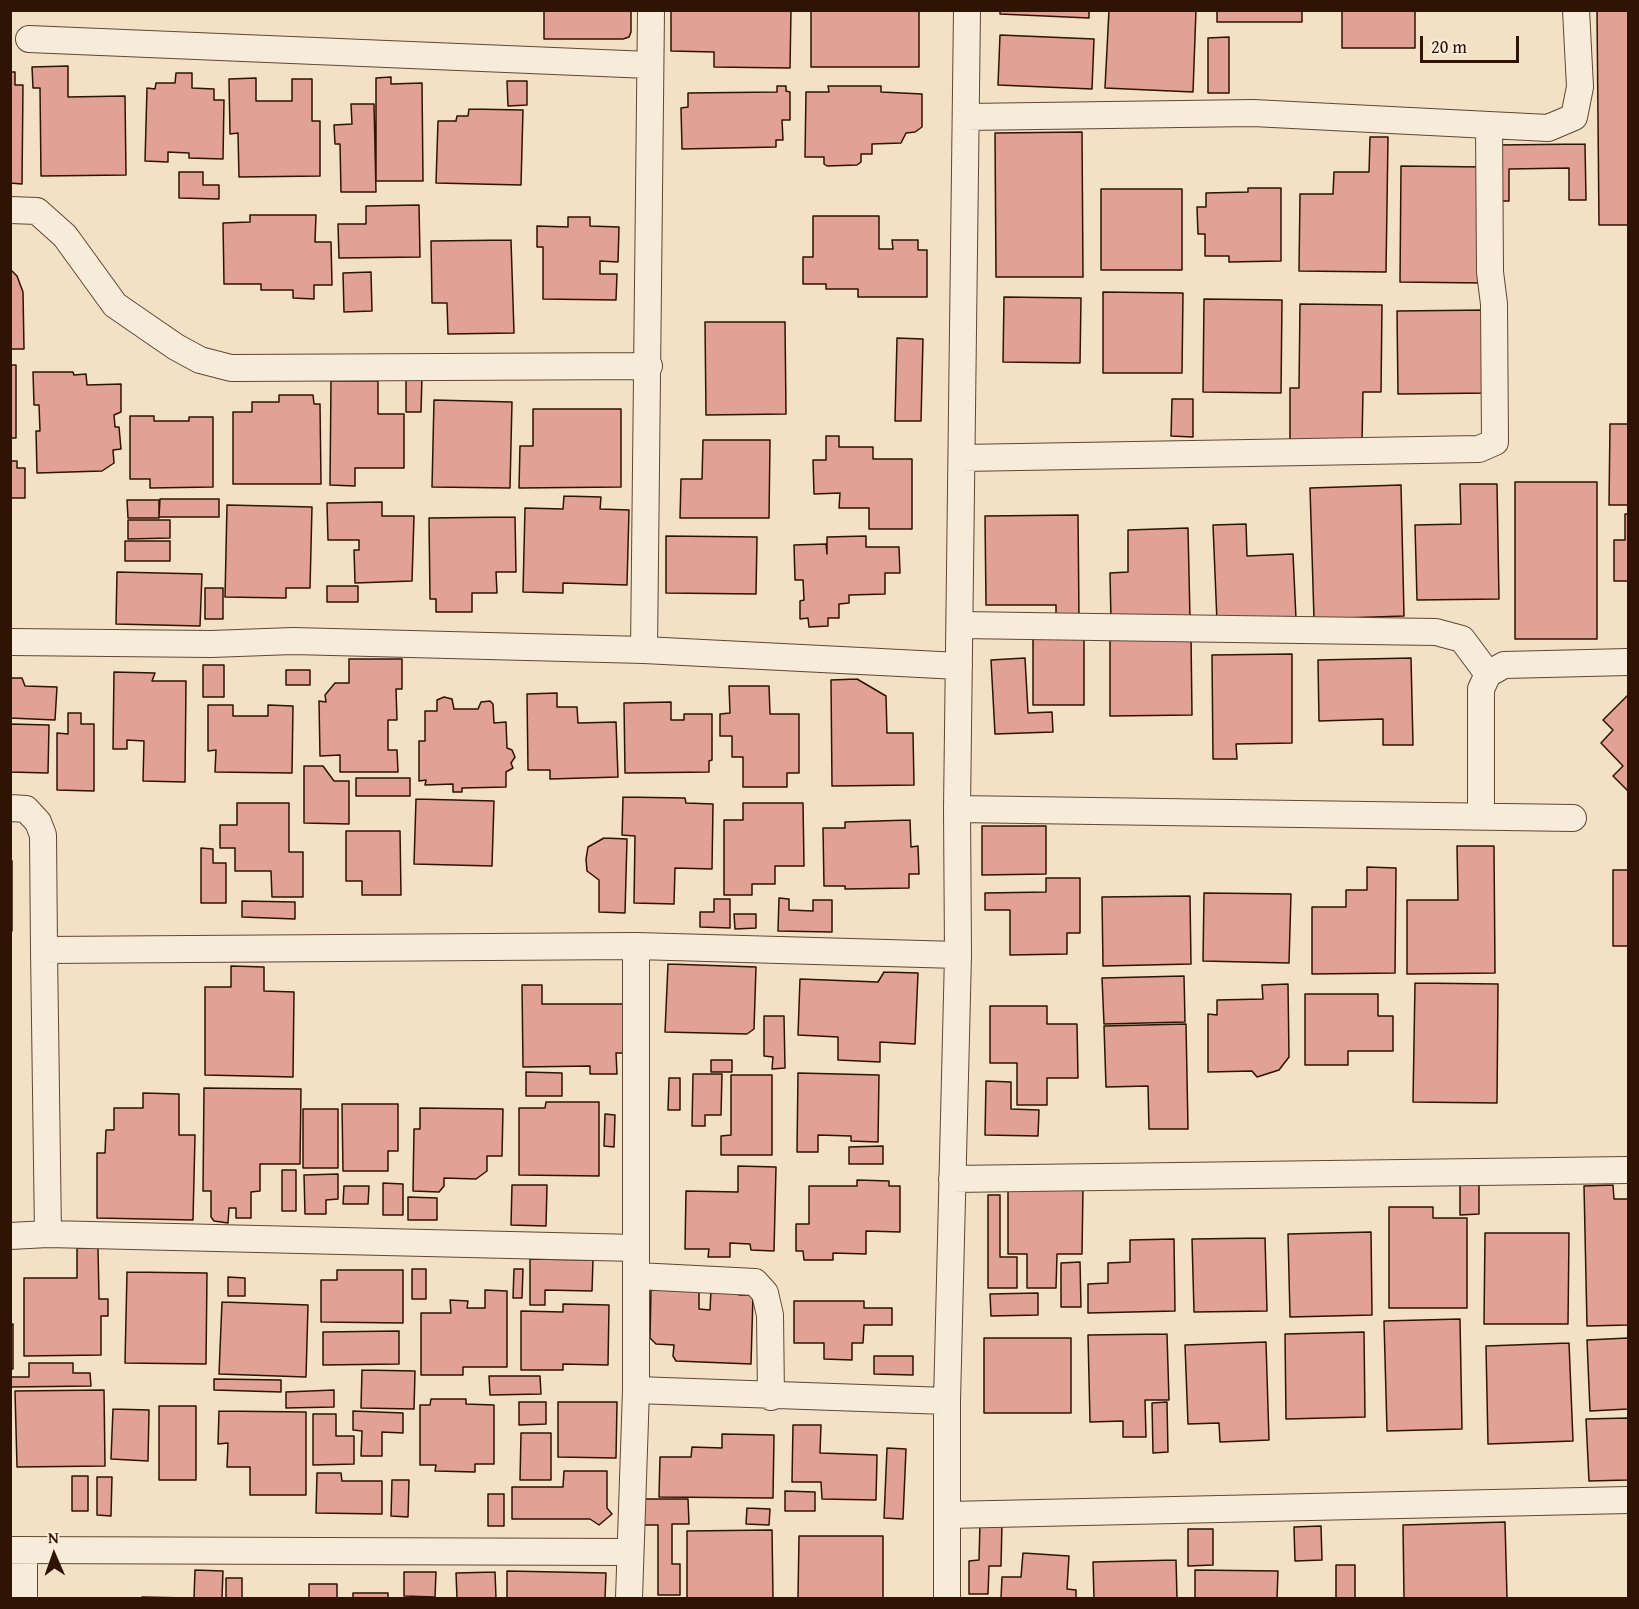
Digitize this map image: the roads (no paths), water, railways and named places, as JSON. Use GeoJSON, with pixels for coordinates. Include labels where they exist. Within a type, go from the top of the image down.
{"type":"FeatureCollection","features":[{"type":"Feature","properties":{"kind":"street"},"geometry":{"type":"LineString","coordinates":[[644,650],[649,366],[651,10]]}},
{"type":"Feature","properties":{"kind":"street"},"geometry":{"type":"LineString","coordinates":[[947,1599],[947,1401],[958,955],[957,809],[967,10]]}},
{"type":"Feature","properties":{"kind":"street"},"geometry":{"type":"LineString","coordinates":[[966,117],[1253,113],[1548,128],[1574,117],[1580,87],[1576,10]]}},
{"type":"Feature","properties":{"kind":"street"},"geometry":{"type":"LineString","coordinates":[[29,39],[649,65]]}},
{"type":"Feature","properties":{"kind":"street"},"geometry":{"type":"LineString","coordinates":[[962,458],[1479,449],[1496,442],[1494,304],[1490,272],[1489,125]]}},
{"type":"Feature","properties":{"kind":"street"},"geometry":{"type":"LineString","coordinates":[[10,210],[37,211],[65,236],[115,305],[176,347],[200,360],[231,368],[649,366]]}},
{"type":"Feature","properties":{"kind":"street"},"geometry":{"type":"LineString","coordinates":[[960,625],[1436,632],[1462,639],[1488,674]]}},
{"type":"Feature","properties":{"kind":"street"},"geometry":{"type":"LineString","coordinates":[[10,642],[212,644],[293,641],[644,650],[959,666]]}},
{"type":"Feature","properties":{"kind":"street"},"geometry":{"type":"LineString","coordinates":[[1481,816],[1481,689],[1488,674],[1504,665],[1629,662]]}},
{"type":"Feature","properties":{"kind":"street"},"geometry":{"type":"LineString","coordinates":[[10,808],[27,808],[38,822],[43,835],[48,1234]]}},
{"type":"Feature","properties":{"kind":"street"},"geometry":{"type":"LineString","coordinates":[[957,809],[1573,818]]}},
{"type":"Feature","properties":{"kind":"street"},"geometry":{"type":"LineString","coordinates":[[44,950],[636,946],[958,955]]}},
{"type":"Feature","properties":{"kind":"street"},"geometry":{"type":"LineString","coordinates":[[629,1599],[636,1390],[636,946]]}},
{"type":"Feature","properties":{"kind":"street"},"geometry":{"type":"LineString","coordinates":[[952,1179],[1629,1170]]}},
{"type":"Feature","properties":{"kind":"street"},"geometry":{"type":"LineString","coordinates":[[10,1236],[48,1234],[636,1248]]}},
{"type":"Feature","properties":{"kind":"street"},"geometry":{"type":"LineString","coordinates":[[637,1276],[756,1282],[765,1293],[770,1315],[771,1397]]}},
{"type":"Feature","properties":{"kind":"street"},"geometry":{"type":"LineString","coordinates":[[636,1390],[771,1397],[947,1401]]}},
{"type":"Feature","properties":{"kind":"street"},"geometry":{"type":"LineString","coordinates":[[948,1515],[1629,1500]]}},
{"type":"Feature","properties":{"kind":"street"},"geometry":{"type":"LineString","coordinates":[[24,1599],[17,1550],[630,1552]]}}]}
